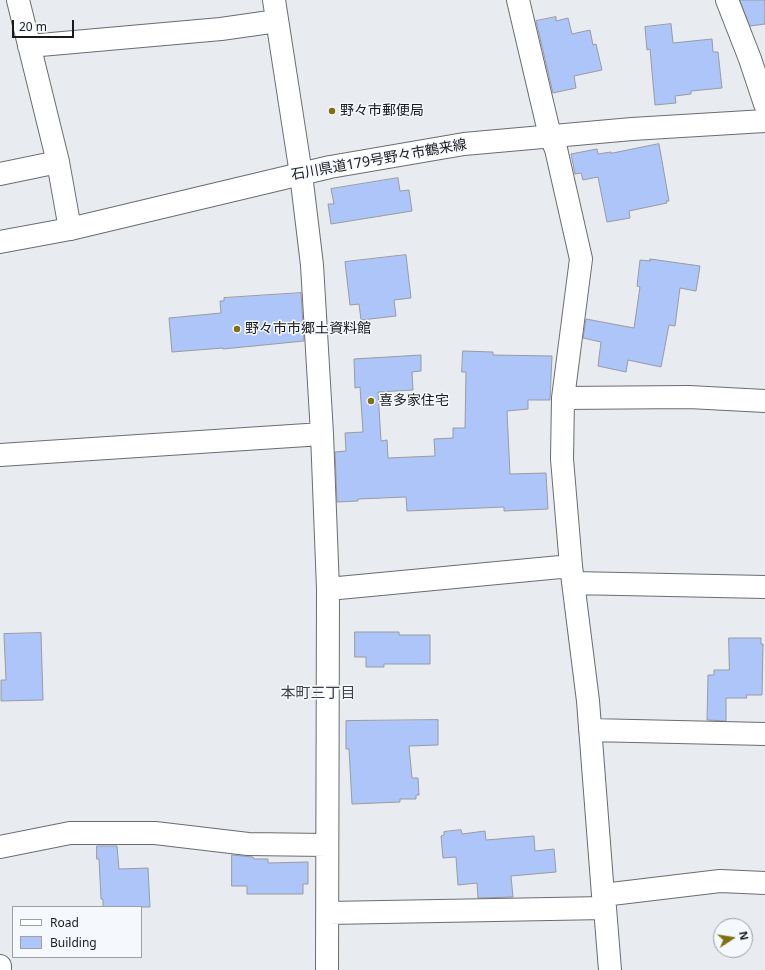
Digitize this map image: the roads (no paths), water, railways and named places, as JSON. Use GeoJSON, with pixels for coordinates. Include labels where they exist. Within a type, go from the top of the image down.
{"type":"FeatureCollection","features":[{"type":"Feature","properties":{"kind":"street"},"geometry":{"type":"LineString","coordinates":[[18,0],[58,162],[70,230]]}},
{"type":"Feature","properties":{"kind":"street"},"geometry":{"type":"LineString","coordinates":[[518,0],[550,136],[556,149],[581,259],[563,398],[562,459],[572,574],[587,693],[610,970]]}},
{"type":"Feature","properties":{"kind":"street"},"geometry":{"type":"LineString","coordinates":[[727,0],[750,59],[765,104]]}},
{"type":"Feature","properties":{"kind":"street"},"geometry":{"type":"LineString","coordinates":[[30,46],[221,29],[276,10],[302,174],[312,265],[322,434],[328,589],[326,845],[328,913],[327,970]]}},
{"type":"Feature","properties":{"kind":"street","name":"石川県道179号野々市鶴来線"},"geometry":{"type":"LineString","coordinates":[[0,242],[70,230],[330,167],[464,144],[632,129],[765,121]]}},
{"type":"Feature","properties":{"kind":"street"},"geometry":{"type":"LineString","coordinates":[[0,174],[58,162]]}},
{"type":"Feature","properties":{"kind":"street"},"geometry":{"type":"LineString","coordinates":[[563,398],[689,397],[765,401]]}},
{"type":"Feature","properties":{"kind":"street"},"geometry":{"type":"LineString","coordinates":[[0,455],[322,434]]}},
{"type":"Feature","properties":{"kind":"street"},"geometry":{"type":"LineString","coordinates":[[328,589],[572,574],[765,587]]}},
{"type":"Feature","properties":{"kind":"street"},"geometry":{"type":"LineString","coordinates":[[590,730],[765,734]]}},
{"type":"Feature","properties":{"kind":"street"},"geometry":{"type":"LineString","coordinates":[[0,848],[70,833],[155,833],[248,844],[326,845]]}},
{"type":"Feature","properties":{"kind":"street"},"geometry":{"type":"LineString","coordinates":[[328,913],[604,902],[720,881],[765,883]]}},
{"type":"Feature","properties":{"kind":"place","name":"野々市郵便局"},"geometry":{"type":"Point","coordinates":[332,111]}},
{"type":"Feature","properties":{"kind":"place","name":"野々市市郷土資料館"},"geometry":{"type":"Point","coordinates":[237,329]}},
{"type":"Feature","properties":{"kind":"place","name":"喜多家住宅"},"geometry":{"type":"Point","coordinates":[371,401]}},
{"type":"Feature","properties":{"kind":"district","name":"本町三丁目"},"geometry":{"type":"Point","coordinates":[318,694]}}]}
